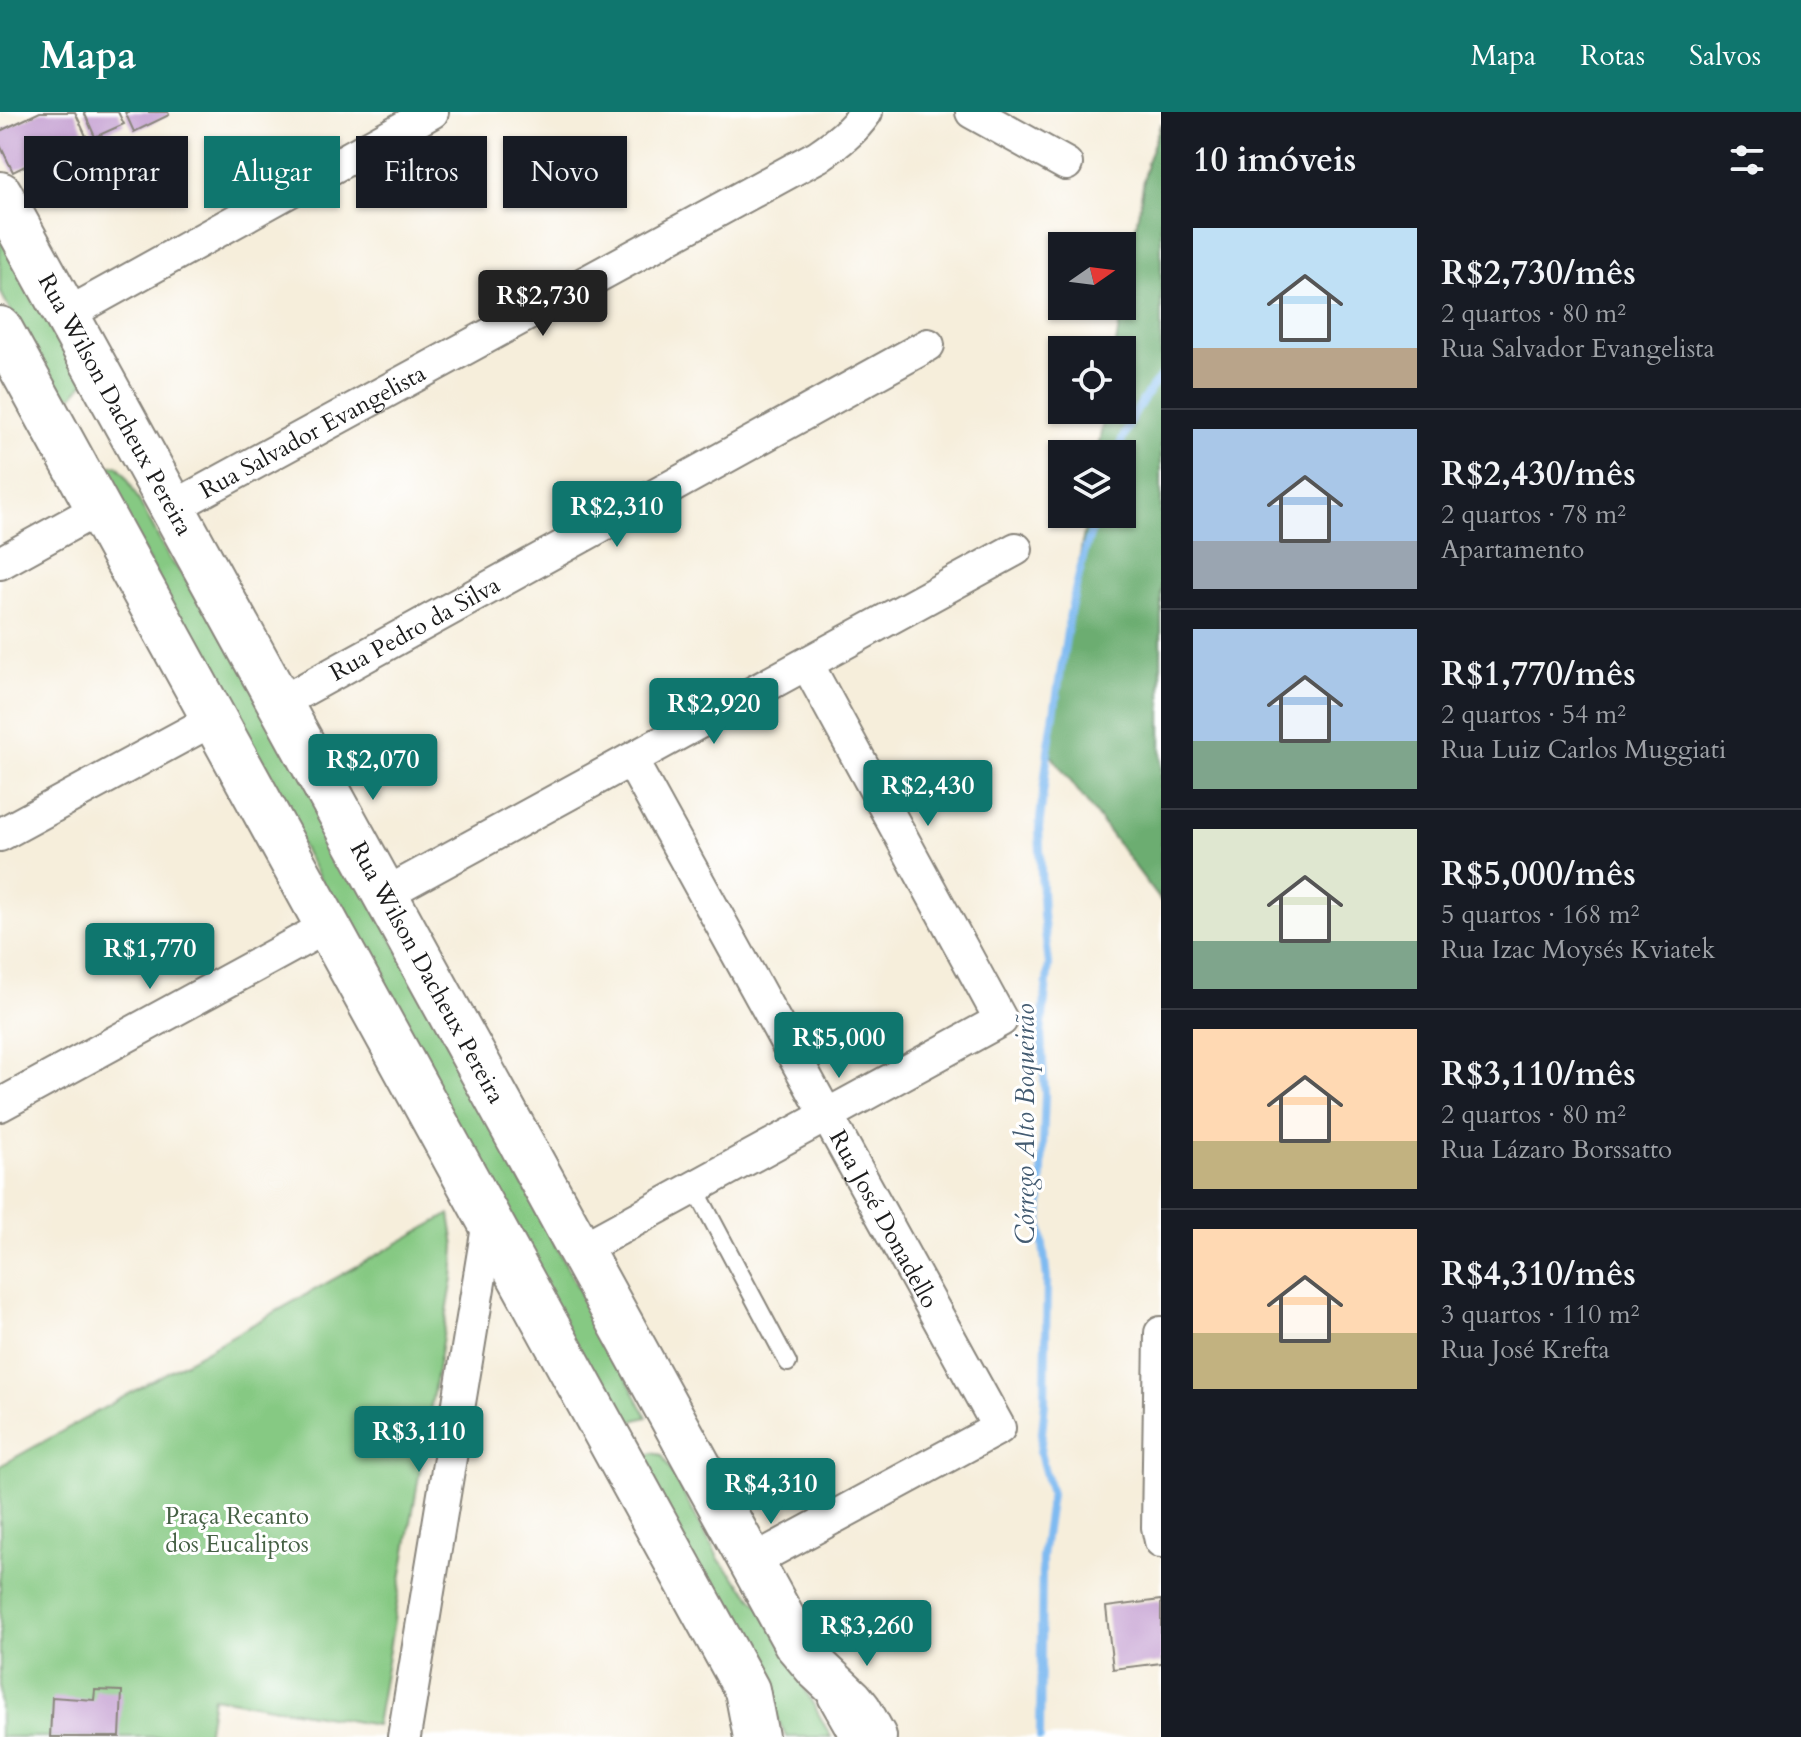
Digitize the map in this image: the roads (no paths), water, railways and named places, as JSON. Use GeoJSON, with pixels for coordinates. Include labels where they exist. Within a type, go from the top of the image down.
{"type":"FeatureCollection","features":[{"type":"Feature","properties":{"kind":"main road","name":"Rua Wilson Dacheux Pereira"},"geometry":{"type":"LineString","coordinates":[[0,194],[796,1643],[851,1700],[874,1737]]}},
{"type":"Feature","properties":{"kind":"main road"},"geometry":{"type":"LineString","coordinates":[[0,329],[747,1690],[756,1737]]}},
{"type":"Feature","properties":{"kind":"main road"},"geometry":{"type":"LineString","coordinates":[[40,402],[58,412],[78,408],[91,395],[98,372]]}},
{"type":"Feature","properties":{"kind":"main road"},"geometry":{"type":"LineString","coordinates":[[93,498],[87,468],[92,458],[115,449],[127,449],[144,457]]}},
{"type":"Feature","properties":{"kind":"main road"},"geometry":{"type":"LineString","coordinates":[[626,1471],[629,1452],[642,1440],[661,1436],[686,1442]]}},
{"type":"Feature","properties":{"kind":"street"},"geometry":{"type":"LineString","coordinates":[[66,315],[432,112]]}},
{"type":"Feature","properties":{"kind":"street","name":"Rua Salvador Evangelista"},"geometry":{"type":"LineString","coordinates":[[172,508],[818,156],[839,142],[866,112]]}},
{"type":"Feature","properties":{"kind":"street"},"geometry":{"type":"LineString","coordinates":[[972,112],[1066,164]]}},
{"type":"Feature","properties":{"kind":"street","name":"Rua Pedro da Silva"},"geometry":{"type":"LineString","coordinates":[[280,703],[928,345]]}},
{"type":"Feature","properties":{"kind":"street"},"geometry":{"type":"LineString","coordinates":[[0,563],[93,498]]}},
{"type":"Feature","properties":{"kind":"street"},"geometry":{"type":"LineString","coordinates":[[385,894],[1016,549]]}},
{"type":"Feature","properties":{"kind":"street"},"geometry":{"type":"LineString","coordinates":[[580,1250],[1001,1020],[807,664]]}},
{"type":"Feature","properties":{"kind":"street"},"geometry":{"type":"LineString","coordinates":[[0,835],[214,719]]}},
{"type":"Feature","properties":{"kind":"street","name":"Rua José Donadello"},"geometry":{"type":"LineString","coordinates":[[631,760],[999,1428],[751,1562]]}},
{"type":"Feature","properties":{"kind":"street"},"geometry":{"type":"LineString","coordinates":[[0,1105],[328,926]]}},
{"type":"Feature","properties":{"kind":"street"},"geometry":{"type":"LineString","coordinates":[[404,1737],[489,1221]]}},
{"type":"Feature","properties":{"kind":"street"},"geometry":{"type":"LineString","coordinates":[[1161,1333],[1158,1527],[1161,1541]]}},
{"type":"Feature","properties":{"kind":"lane"},"geometry":{"type":"LineString","coordinates":[[695,1188],[788,1363]]}},
{"type":"Feature","properties":{"kind":"lane"},"geometry":{"type":"LineString","coordinates":[[796,1643],[848,1737]]}},
{"type":"Feature","properties":{"kind":"lane"},"geometry":{"type":"LineString","coordinates":[[747,1690],[772,1737]]}},
{"type":"Feature","properties":{"kind":"waterway","name":"Córrego Alto Boqueirão"},"geometry":{"type":"LineString","coordinates":[[1123,440],[1135,413],[1161,377]]}},
{"type":"Feature","properties":{"kind":"waterway","name":"Córrego Alto Boqueirão"},"geometry":{"type":"LineString","coordinates":[[1040,1737],[1042,1557],[1051,1494],[1040,1453],[1045,1402],[1047,1278],[1040,1220],[1045,1094],[1041,1034],[1049,964],[1039,828],[1070,613],[1092,528]]}},
{"type":"Feature","properties":{"kind":"park label","name":"Praça Recanto dos Eucaliptos"},"geometry":{"type":"Point","coordinates":[237,1530]}}]}
